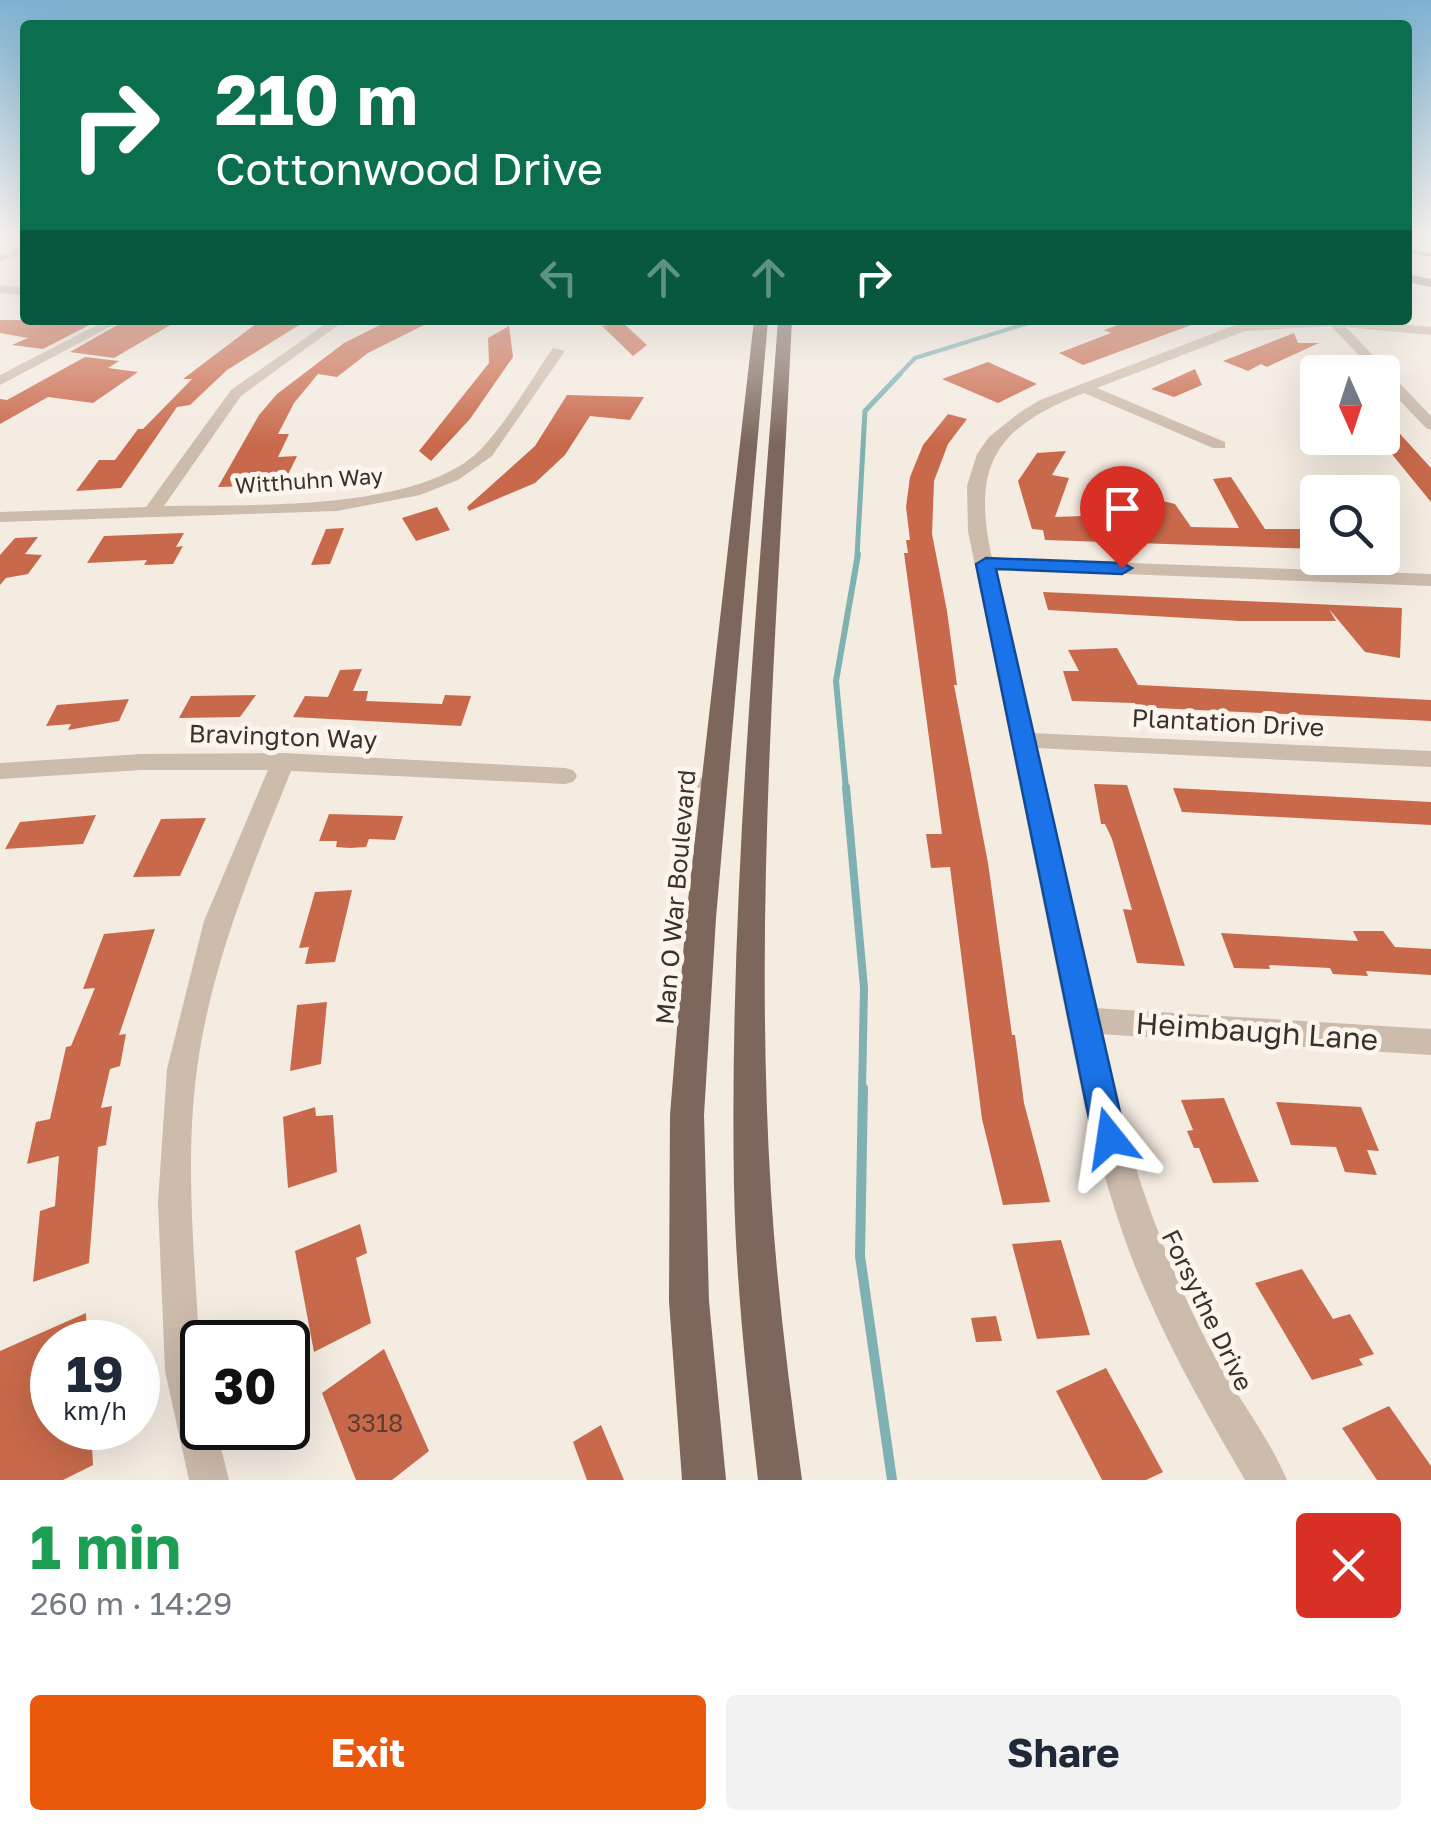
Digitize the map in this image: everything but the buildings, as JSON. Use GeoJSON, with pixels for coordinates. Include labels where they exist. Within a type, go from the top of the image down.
{"type":"FeatureCollection","features":[{"type":"Feature","properties":{"kind":"main road","name":"Man O War Boulevard"},"geometry":{"type":"LineString","coordinates":[[704,1480],[689,1300],[688,1115],[702,783],[760,325]]}},
{"type":"Feature","properties":{"kind":"main road"},"geometry":{"type":"LineString","coordinates":[[780,1480],[764,1384],[752,1219],[748,1060],[785,325]]}},
{"type":"Feature","properties":{"kind":"street"},"geometry":{"type":"LineString","coordinates":[[0,381],[107,325]]}},
{"type":"Feature","properties":{"kind":"street"},"geometry":{"type":"LineString","coordinates":[[152,512],[236,394],[332,325]]}},
{"type":"Feature","properties":{"kind":"street","name":"Forsythe Drive"},"geometry":{"type":"LineString","coordinates":[[1256,325],[1230,331],[1024,416],[984,454],[972,488],[1101,1108],[1158,1280],[1198,1363],[1267,1480]]}},
{"type":"Feature","properties":{"kind":"street"},"geometry":{"type":"LineString","coordinates":[[1337,325],[1365,355]]}},
{"type":"Feature","properties":{"kind":"street","name":"Forsythe Drive"},"geometry":{"type":"LineString","coordinates":[[1366,325],[1431,331]]}},
{"type":"Feature","properties":{"kind":"street","name":"Witthuhn Way"},"geometry":{"type":"LineString","coordinates":[[0,517],[337,506],[390,498],[452,477],[486,454],[558,351]]}},
{"type":"Feature","properties":{"kind":"street"},"geometry":{"type":"LineString","coordinates":[[1086,388],[1219,446]]}},
{"type":"Feature","properties":{"kind":"street"},"geometry":{"type":"LineString","coordinates":[[1400,392],[1431,424]]}},
{"type":"Feature","properties":{"kind":"street"},"geometry":{"type":"LineString","coordinates":[[986,564],[1431,580]]}},
{"type":"Feature","properties":{"kind":"street","name":"Plantation Drive"},"geometry":{"type":"LineString","coordinates":[[1022,740],[1431,759]]}},
{"type":"Feature","properties":{"kind":"street"},"geometry":{"type":"LineString","coordinates":[[210,1480],[184,1371],[174,1202],[182,1069],[217,921],[283,760]]}},
{"type":"Feature","properties":{"kind":"street","name":"Bravington Way"},"geometry":{"type":"LineString","coordinates":[[0,771],[117,761],[283,760],[564,776]]}},
{"type":"Feature","properties":{"kind":"street","name":"Heimbaugh Lane"},"geometry":{"type":"LineString","coordinates":[[1083,1020],[1431,1042]]}},
{"type":"Feature","properties":{"kind":"waterway"},"geometry":{"type":"LineString","coordinates":[[897,377],[915,358],[1022,325]]}},
{"type":"Feature","properties":{"kind":"waterway"},"geometry":{"type":"LineString","coordinates":[[857,556],[865,411],[900,374]]}},
{"type":"Feature","properties":{"kind":"waterway"},"geometry":{"type":"LineString","coordinates":[[846,789],[836,681],[858,554]]}},
{"type":"Feature","properties":{"kind":"waterway"},"geometry":{"type":"LineString","coordinates":[[846,787],[864,988],[862,1091]]}},
{"type":"Feature","properties":{"kind":"waterway"},"geometry":{"type":"LineString","coordinates":[[863,1088],[860,1256],[892,1480]]}},
{"type":"Feature","properties":{"kind":"route"},"geometry":{"type":"LineString","coordinates":[[1110,1138],[986,564],[1122,568]]}}]}
